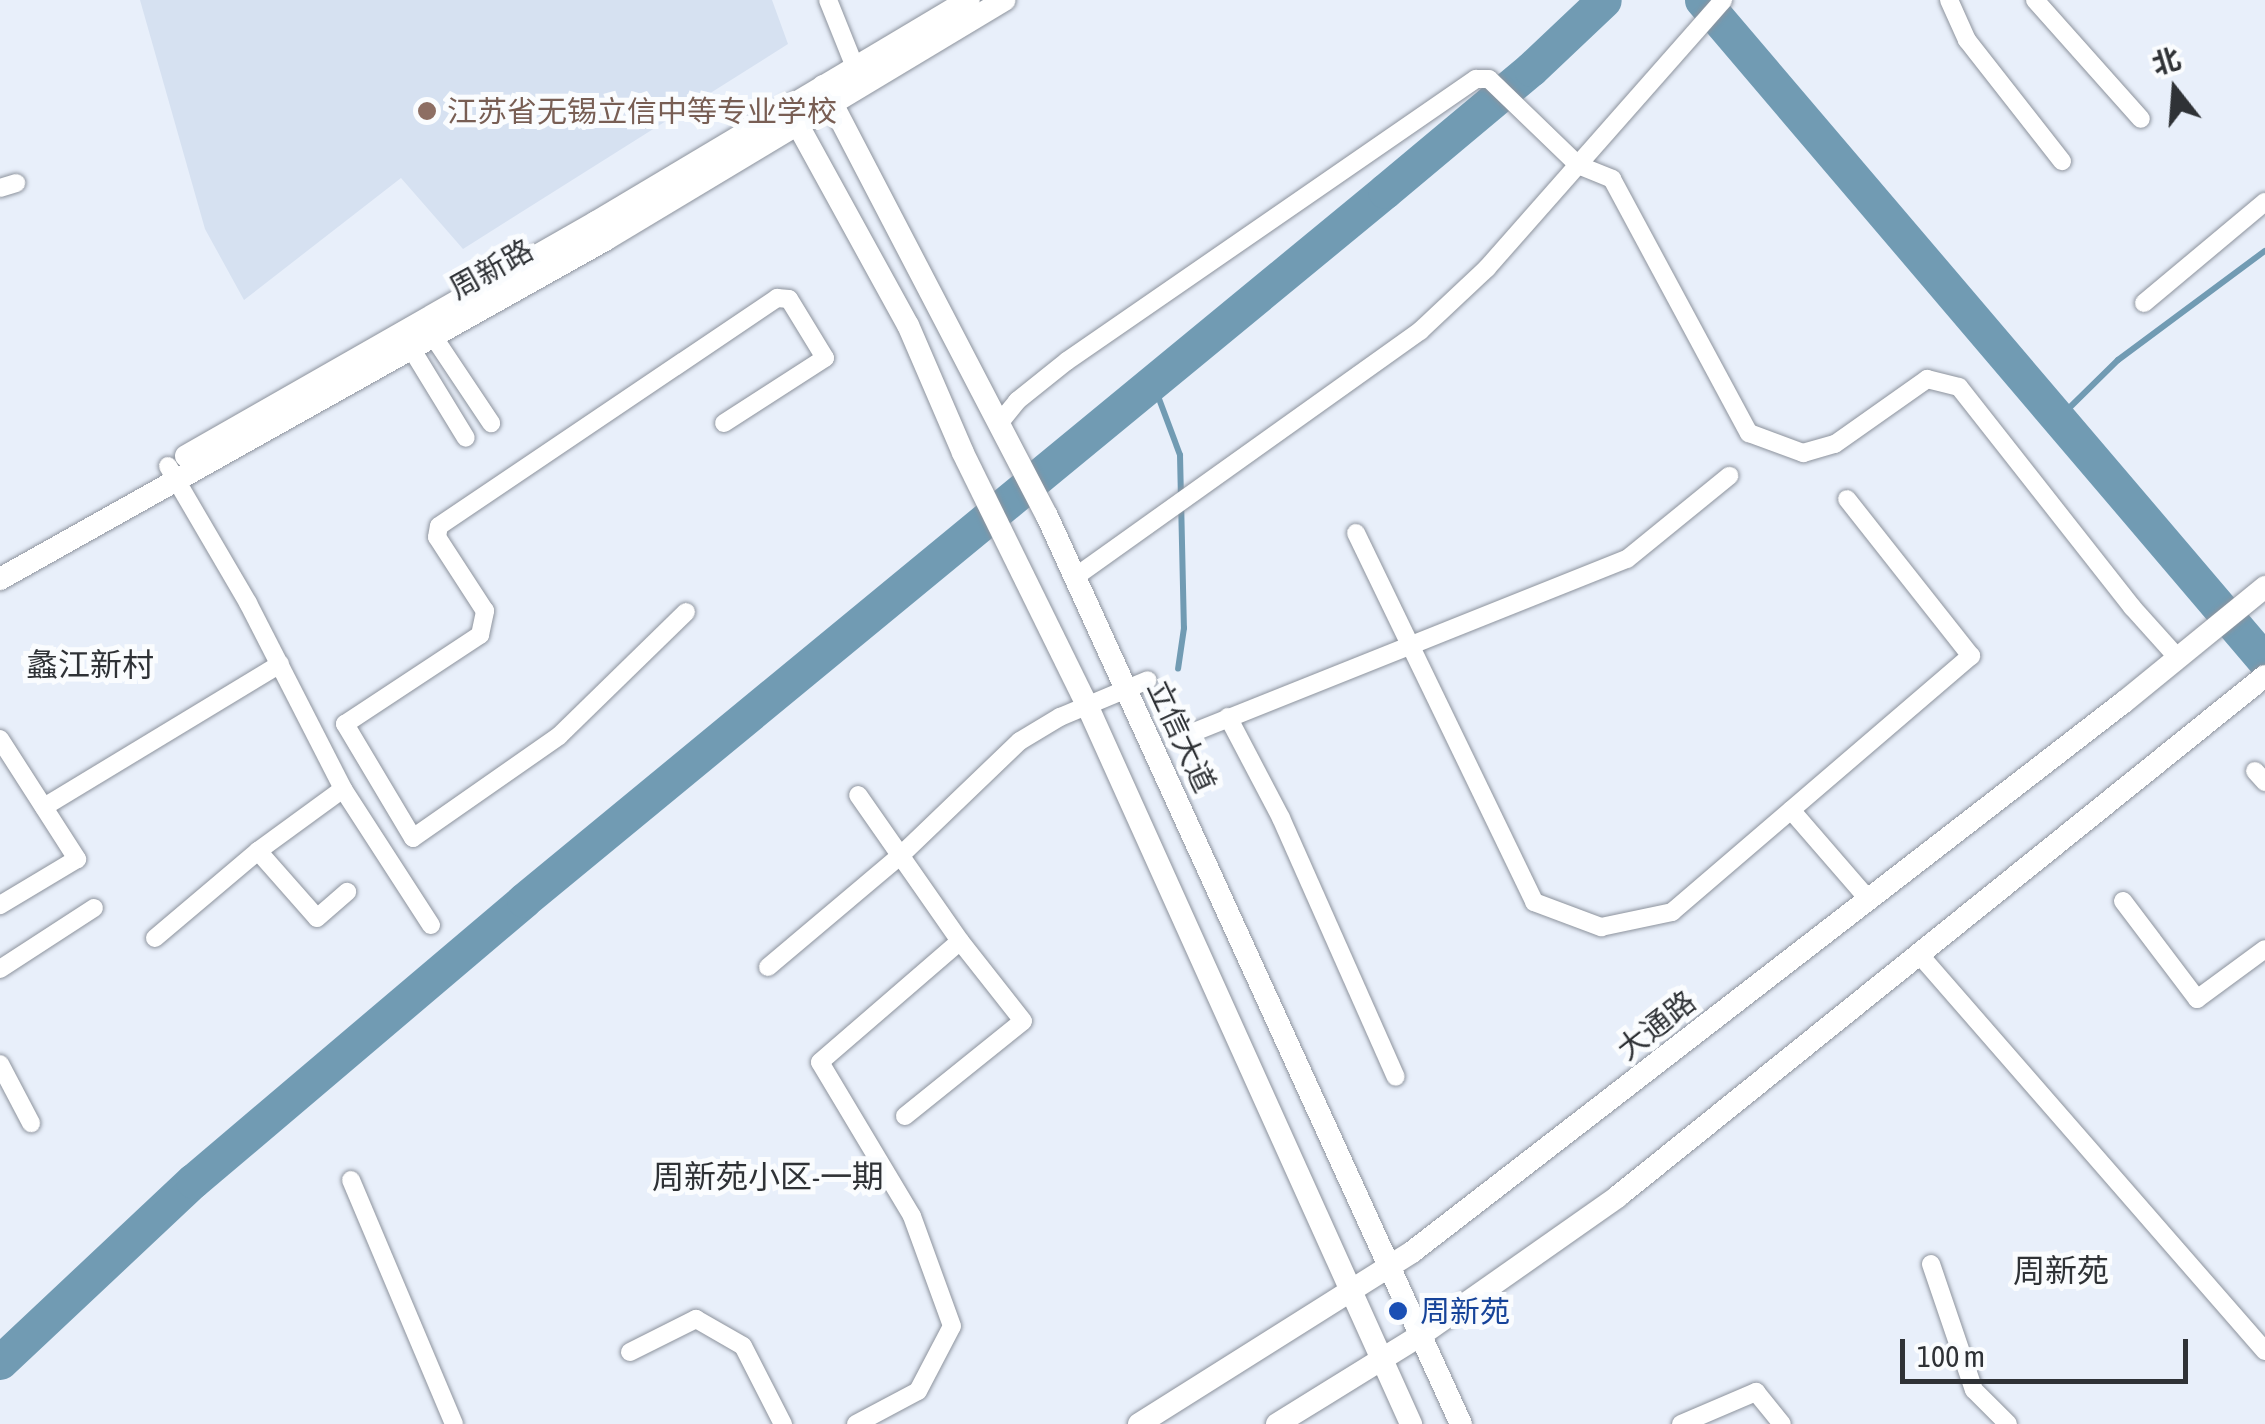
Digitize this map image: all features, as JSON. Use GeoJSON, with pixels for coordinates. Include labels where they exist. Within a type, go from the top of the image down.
{"type":"FeatureCollection","features":[{"type":"Feature","properties":{"kind":"street"},"geometry":{"type":"LineString","coordinates":[[828,0],[855,68]]}},
{"type":"Feature","properties":{"kind":"street","name":"周新路"},"geometry":{"type":"LineString","coordinates":[[827,95],[855,68],[970,0]]}},
{"type":"Feature","properties":{"kind":"street","name":"周新路"},"geometry":{"type":"LineString","coordinates":[[0,579],[172,473],[793,114],[1005,0]]}},
{"type":"Feature","properties":{"kind":"street"},"geometry":{"type":"LineString","coordinates":[[1075,577],[1420,331],[1487,268],[1723,0]]}},
{"type":"Feature","properties":{"kind":"street"},"geometry":{"type":"LineString","coordinates":[[1948,0],[1967,40],[2062,161]]}},
{"type":"Feature","properties":{"kind":"street"},"geometry":{"type":"LineString","coordinates":[[2036,0],[2141,119]]}},
{"type":"Feature","properties":{"kind":"street"},"geometry":{"type":"LineString","coordinates":[[1001,422],[1016,401],[1066,360],[1476,79],[1489,79],[1578,164],[1612,179],[1750,433],[1804,453],[1835,444],[1928,379],[1959,387],[2132,607],[2184,653]]}},
{"type":"Feature","properties":{"kind":"street","name":"立信大道"},"geometry":{"type":"LineString","coordinates":[[827,95],[1001,422],[1075,577],[1137,684],[1461,1424]]}},
{"type":"Feature","properties":{"kind":"street"},"geometry":{"type":"LineString","coordinates":[[793,114],[908,325],[964,453],[1087,705],[1412,1424]]}},
{"type":"Feature","properties":{"kind":"street","name":"周新路"},"geometry":{"type":"LineString","coordinates":[[0,564],[411,348],[605,240],[793,114]]}},
{"type":"Feature","properties":{"kind":"street"},"geometry":{"type":"LineString","coordinates":[[2144,303],[2265,202]]}},
{"type":"Feature","properties":{"kind":"street"},"geometry":{"type":"LineString","coordinates":[[686,612],[559,736],[413,838],[345,724],[480,634],[485,611],[437,538],[438,526],[777,298],[789,299],[824,358],[724,423]]}},
{"type":"Feature","properties":{"kind":"street"},"geometry":{"type":"LineString","coordinates":[[433,336],[491,423]]}},
{"type":"Feature","properties":{"kind":"street"},"geometry":{"type":"LineString","coordinates":[[411,348],[466,438]]}},
{"type":"Feature","properties":{"kind":"street"},"geometry":{"type":"LineString","coordinates":[[172,473],[280,664],[343,788],[431,925]]}},
{"type":"Feature","properties":{"kind":"street"},"geometry":{"type":"LineString","coordinates":[[1179,738],[1627,559],[1729,476]]}},
{"type":"Feature","properties":{"kind":"street"},"geometry":{"type":"LineString","coordinates":[[1356,533],[1534,902],[1601,927],[1672,912],[1971,656],[1847,500]]}},
{"type":"Feature","properties":{"kind":"street","name":"大通路"},"geometry":{"type":"LineString","coordinates":[[1139,1424],[1390,1267],[2258,592]]}},
{"type":"Feature","properties":{"kind":"street"},"geometry":{"type":"LineString","coordinates":[[44,807],[280,664]]}},
{"type":"Feature","properties":{"kind":"street"},"geometry":{"type":"LineString","coordinates":[[1277,1424],[1421,1336],[1618,1197],[2265,676]]}},
{"type":"Feature","properties":{"kind":"street"},"geometry":{"type":"LineString","coordinates":[[768,967],[900,856],[1020,740],[1137,684]]}},
{"type":"Feature","properties":{"kind":"street"},"geometry":{"type":"LineString","coordinates":[[1228,717],[1281,818],[1396,1077]]}},
{"type":"Feature","properties":{"kind":"street"},"geometry":{"type":"LineString","coordinates":[[0,738],[77,859],[0,906]]}},
{"type":"Feature","properties":{"kind":"street"},"geometry":{"type":"LineString","coordinates":[[155,938],[258,850],[343,788]]}},
{"type":"Feature","properties":{"kind":"street"},"geometry":{"type":"LineString","coordinates":[[858,794],[960,941],[1023,1020],[906,1116]]}},
{"type":"Feature","properties":{"kind":"street"},"geometry":{"type":"LineString","coordinates":[[1791,810],[1868,899]]}},
{"type":"Feature","properties":{"kind":"street"},"geometry":{"type":"LineString","coordinates":[[258,850],[317,918],[347,892]]}},
{"type":"Feature","properties":{"kind":"street"},"geometry":{"type":"LineString","coordinates":[[2123,901],[2197,999],[2265,948]]}},
{"type":"Feature","properties":{"kind":"street"},"geometry":{"type":"LineString","coordinates":[[0,969],[94,908]]}},
{"type":"Feature","properties":{"kind":"street"},"geometry":{"type":"LineString","coordinates":[[856,1424],[918,1391],[952,1326],[912,1216],[820,1062],[960,941]]}},
{"type":"Feature","properties":{"kind":"street"},"geometry":{"type":"LineString","coordinates":[[1918,953],[2265,1350]]}},
{"type":"Feature","properties":{"kind":"street"},"geometry":{"type":"LineString","coordinates":[[0,1064],[31,1123]]}},
{"type":"Feature","properties":{"kind":"street"},"geometry":{"type":"LineString","coordinates":[[351,1180],[454,1424]]}},
{"type":"Feature","properties":{"kind":"street"},"geometry":{"type":"LineString","coordinates":[[1931,1264],[1974,1390],[2008,1424]]}},
{"type":"Feature","properties":{"kind":"street"},"geometry":{"type":"LineString","coordinates":[[630,1352],[696,1319],[742,1346],[783,1424]]}},
{"type":"Feature","properties":{"kind":"street"},"geometry":{"type":"LineString","coordinates":[[1681,1424],[1756,1392],[1782,1424]]}},
{"type":"Feature","properties":{"kind":"shaded area","name":"江苏省无锡立信中等专业学校"},"geometry":{"type":"Polygon","coordinates":[[[140,0],[772,0],[788,44],[463,249],[401,178],[244,300],[205,229],[140,0]]]}},
{"type":"Feature","properties":{"kind":"waterway"},"geometry":{"type":"LineString","coordinates":[[0,1362],[193,1181],[524,900],[1531,69],[1604,0]]}},
{"type":"Feature","properties":{"kind":"waterway"},"geometry":{"type":"LineString","coordinates":[[1702,0],[2265,661]]}},
{"type":"Feature","properties":{"kind":"waterway"},"geometry":{"type":"LineString","coordinates":[[2061,416],[2118,360],[2265,251]]}},
{"type":"Feature","properties":{"kind":"waterway"},"geometry":{"type":"LineString","coordinates":[[1152,380],[1180,455],[1184,628],[1178,669]]}},
{"type":"Feature","properties":{"kind":"place","name":"江苏省无锡立信中等专业学校"},"geometry":{"type":"Point","coordinates":[427,111]}},
{"type":"Feature","properties":{"kind":"place","name":"周新苑"},"geometry":{"type":"Point","coordinates":[1398,1311]}},
{"type":"Feature","properties":{"kind":"district","name":"蠡江新村"},"geometry":{"type":"Point","coordinates":[90,665]}},
{"type":"Feature","properties":{"kind":"district","name":"周新苑小区-一期"},"geometry":{"type":"Point","coordinates":[768,1177]}},
{"type":"Feature","properties":{"kind":"district","name":"周新苑"},"geometry":{"type":"Point","coordinates":[2061,1271]}}]}
